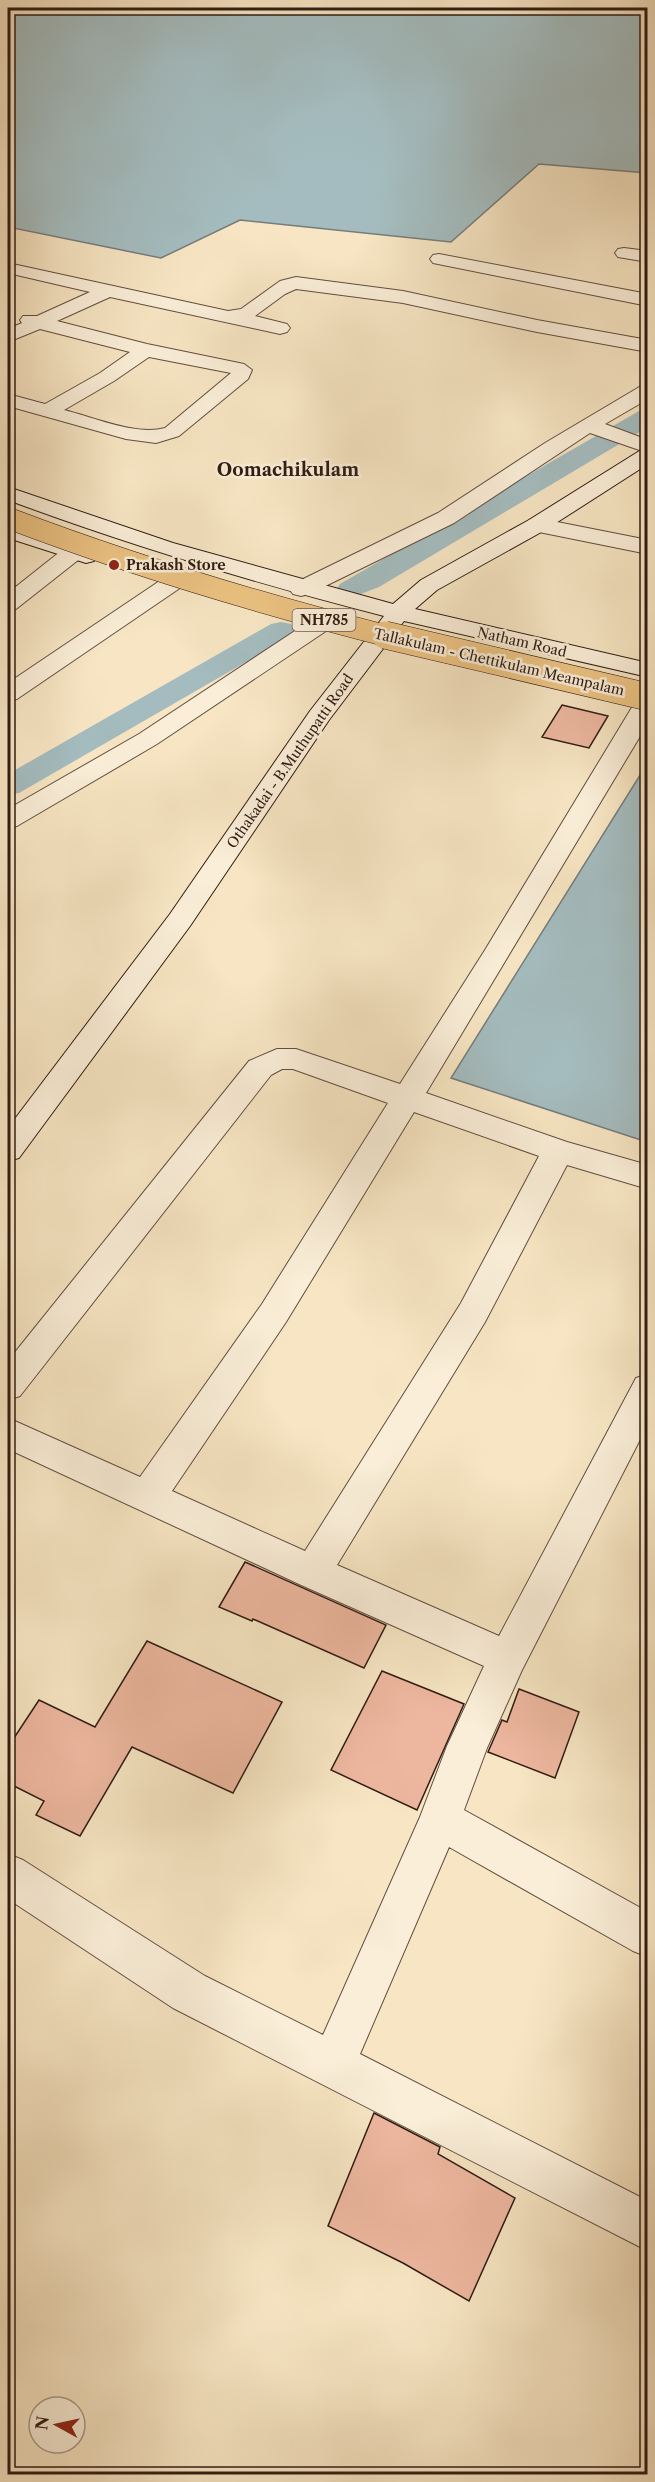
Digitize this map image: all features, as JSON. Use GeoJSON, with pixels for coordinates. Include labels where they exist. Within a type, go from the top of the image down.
{"type":"FeatureCollection","features":[{"type":"Feature","properties":{"kind":"highway","name":"Tallakulam - Chettikulam Meampalam"},"geometry":{"type":"LineString","coordinates":[[8,495],[147,547],[278,587],[380,614],[647,695]]}},
{"type":"Feature","properties":{"kind":"highway","name":"Tallakulam - Chettikulam Meampalam"},"geometry":{"type":"LineString","coordinates":[[8,518],[135,565],[303,615],[647,695]]}},
{"type":"Feature","properties":{"kind":"street"},"geometry":{"type":"LineString","coordinates":[[624,253],[648,257]]}},
{"type":"Feature","properties":{"kind":"street"},"geometry":{"type":"LineString","coordinates":[[439,259],[648,300]]}},
{"type":"Feature","properties":{"kind":"street"},"geometry":{"type":"LineString","coordinates":[[8,268],[280,328]]}},
{"type":"Feature","properties":{"kind":"street"},"geometry":{"type":"LineString","coordinates":[[239,318],[248,315],[286,284],[296,283],[403,297],[537,326],[648,346]]}},
{"type":"Feature","properties":{"kind":"street"},"geometry":{"type":"LineString","coordinates":[[8,336],[108,291]]}},
{"type":"Feature","properties":{"kind":"street"},"geometry":{"type":"LineString","coordinates":[[8,316],[146,350],[242,370],[241,375],[172,432],[156,437],[133,435],[8,400]]}},
{"type":"Feature","properties":{"kind":"street"},"geometry":{"type":"LineString","coordinates":[[47,411],[107,377],[146,350]]}},
{"type":"Feature","properties":{"kind":"street"},"geometry":{"type":"LineString","coordinates":[[301,589],[446,518],[605,431],[648,390]]}},
{"type":"Feature","properties":{"kind":"street"},"geometry":{"type":"LineString","coordinates":[[605,431],[648,447]]}},
{"type":"Feature","properties":{"kind":"street","name":"Othakadai - B.Muthupatti Road"},"geometry":{"type":"LineString","coordinates":[[8,1150],[180,920],[319,716],[397,613],[409,600],[429,585],[537,525],[648,454]]}},
{"type":"Feature","properties":{"kind":"street","name":"Natham Road"},"geometry":{"type":"LineString","coordinates":[[8,495],[126,536],[301,589],[648,670]]}},
{"type":"Feature","properties":{"kind":"street"},"geometry":{"type":"LineString","coordinates":[[537,525],[648,547]]}},
{"type":"Feature","properties":{"kind":"street"},"geometry":{"type":"LineString","coordinates":[[8,531],[318,626],[375,640],[647,695],[559,852],[274,1313],[147,1497]]}},
{"type":"Feature","properties":{"kind":"street"},"geometry":{"type":"LineString","coordinates":[[8,604],[74,552]]}},
{"type":"Feature","properties":{"kind":"street"},"geometry":{"type":"LineString","coordinates":[[8,694],[172,583]]}},
{"type":"Feature","properties":{"kind":"street"},"geometry":{"type":"LineString","coordinates":[[8,820],[148,739],[318,626]]}},
{"type":"Feature","properties":{"kind":"street"},"geometry":{"type":"LineString","coordinates":[[8,1386],[260,1068],[272,1060],[297,1059],[558,1151],[648,1177]]}},
{"type":"Feature","properties":{"kind":"street"},"geometry":{"type":"LineString","coordinates":[[312,1572],[468,1324],[523,1224],[558,1151]]}},
{"type":"Feature","properties":{"kind":"street"},"geometry":{"type":"LineString","coordinates":[[333,2064],[440,1819],[467,1746],[508,1658],[648,1388]]}},
{"type":"Feature","properties":{"kind":"street"},"geometry":{"type":"LineString","coordinates":[[8,1433],[312,1572],[508,1658]]}},
{"type":"Feature","properties":{"kind":"street"},"geometry":{"type":"LineString","coordinates":[[440,1819],[648,1936]]}},
{"type":"Feature","properties":{"kind":"street"},"geometry":{"type":"LineString","coordinates":[[8,1875],[189,1992],[648,2227]]}},
{"type":"Feature","properties":{"kind":"water"},"geometry":{"type":"Polygon","coordinates":[[[8,8],[647,8],[647,173],[539,164],[451,242],[240,220],[161,258],[8,227],[8,8]]]}},
{"type":"Feature","properties":{"kind":"water"},"geometry":{"type":"Polygon","coordinates":[[[647,764],[647,1142],[451,1078],[647,764]]]}},
{"type":"Feature","properties":{"kind":"building"},"geometry":{"type":"Polygon","coordinates":[[[562,705],[608,716],[589,748],[542,737],[562,705]]]}},
{"type":"Feature","properties":{"kind":"building"},"geometry":{"type":"Polygon","coordinates":[[[245,1562],[386,1625],[364,1668],[253,1619],[252,1621],[219,1607],[245,1562]]]}},
{"type":"Feature","properties":{"kind":"building"},"geometry":{"type":"Polygon","coordinates":[[[147,1641],[282,1702],[233,1793],[132,1747],[80,1836],[36,1815],[44,1801],[8,1783],[8,1747],[39,1700],[95,1727],[147,1641]]]}},
{"type":"Feature","properties":{"kind":"building"},"geometry":{"type":"Polygon","coordinates":[[[382,1671],[464,1704],[417,1810],[331,1770],[382,1671]]]}},
{"type":"Feature","properties":{"kind":"building"},"geometry":{"type":"Polygon","coordinates":[[[519,1689],[579,1712],[555,1778],[488,1752],[502,1720],[507,1722],[519,1689]]]}},
{"type":"Feature","properties":{"kind":"building"},"geometry":{"type":"Polygon","coordinates":[[[374,2113],[440,2147],[438,2154],[515,2198],[469,2301],[403,2263],[328,2226],[374,2113]]]}},
{"type":"Feature","properties":{"kind":"waterway"},"geometry":{"type":"LineString","coordinates":[[350,590],[369,581],[648,416]]}},
{"type":"Feature","properties":{"kind":"waterway"},"geometry":{"type":"LineString","coordinates":[[8,786],[281,630]]}},
{"type":"Feature","properties":{"kind":"place","name":"Prakash Store"},"geometry":{"type":"Point","coordinates":[114,565]}},
{"type":"Feature","properties":{"kind":"district","name":"Oomachikulam"},"geometry":{"type":"Point","coordinates":[288,470]}}]}
